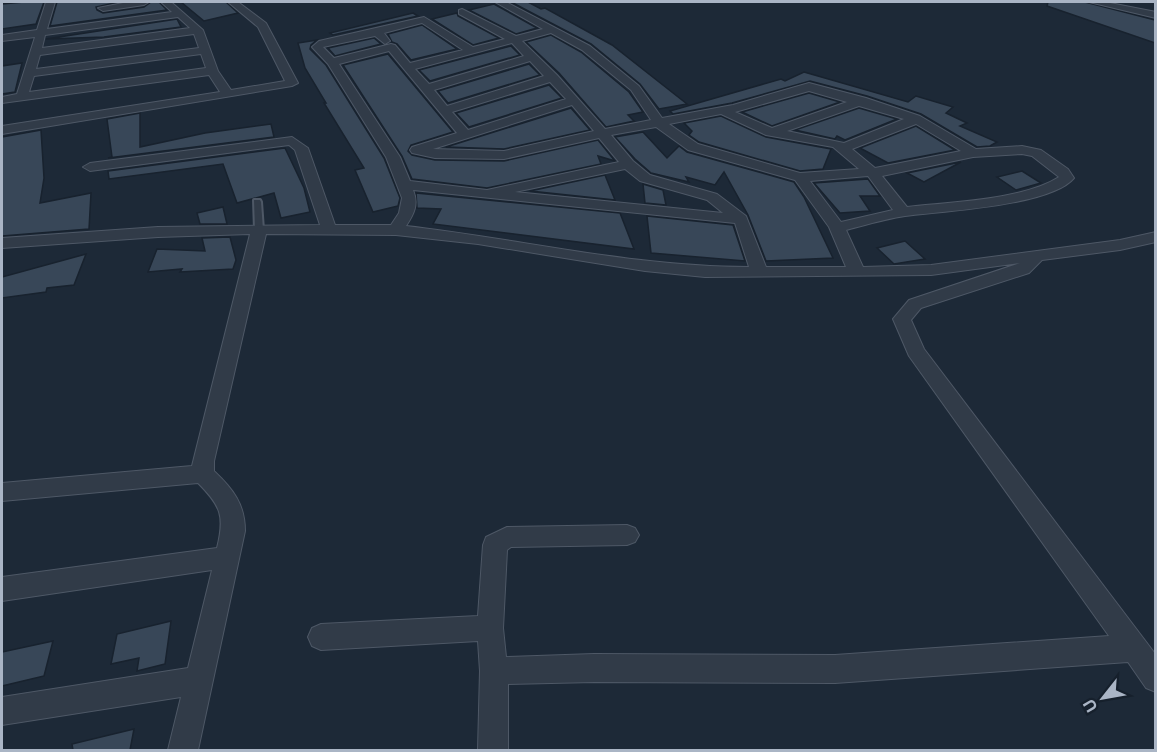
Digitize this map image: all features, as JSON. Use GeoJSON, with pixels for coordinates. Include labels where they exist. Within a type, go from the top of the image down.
{"type":"FeatureCollection","features":[{"type":"Feature","properties":{"kind":"street"},"geometry":{"type":"LineString","coordinates":[[22,97],[50,2]]}},
{"type":"Feature","properties":{"kind":"street"},"geometry":{"type":"LineString","coordinates":[[100,24],[103,5],[144,2]]}},
{"type":"Feature","properties":{"kind":"street"},"geometry":{"type":"LineString","coordinates":[[166,2],[198,30],[212,71],[228,94]]}},
{"type":"Feature","properties":{"kind":"street"},"geometry":{"type":"LineString","coordinates":[[2,130],[292,83],[262,25],[233,2]]}},
{"type":"Feature","properties":{"kind":"street"},"geometry":{"type":"LineString","coordinates":[[500,2],[586,48],[635,88],[660,124],[697,149],[800,177],[872,172],[973,153],[1030,151],[1063,172],[1067,178],[1062,183],[1028,194],[903,212],[837,227]]}},
{"type":"Feature","properties":{"kind":"street"},"geometry":{"type":"LineString","coordinates":[[1094,2],[1154,16]]}},
{"type":"Feature","properties":{"kind":"street"},"geometry":{"type":"LineString","coordinates":[[462,12],[514,39],[574,100],[628,164],[650,180],[712,197],[741,219],[759,271]]}},
{"type":"Feature","properties":{"kind":"street"},"geometry":{"type":"LineString","coordinates":[[2,38],[180,14]]}},
{"type":"Feature","properties":{"kind":"street"},"geometry":{"type":"LineString","coordinates":[[396,230],[407,213],[409,198],[393,157],[332,62],[316,47],[424,20],[471,50]]}},
{"type":"Feature","properties":{"kind":"street"},"geometry":{"type":"LineString","coordinates":[[37,52],[198,30]]}},
{"type":"Feature","properties":{"kind":"street"},"geometry":{"type":"LineString","coordinates":[[408,67],[551,30]]}},
{"type":"Feature","properties":{"kind":"street"},"geometry":{"type":"LineString","coordinates":[[376,32],[465,135]]}},
{"type":"Feature","properties":{"kind":"street"},"geometry":{"type":"LineString","coordinates":[[332,62],[391,47]]}},
{"type":"Feature","properties":{"kind":"street"},"geometry":{"type":"LineString","coordinates":[[29,73],[206,50]]}},
{"type":"Feature","properties":{"kind":"street"},"geometry":{"type":"LineString","coordinates":[[425,88],[532,57]]}},
{"type":"Feature","properties":{"kind":"street"},"geometry":{"type":"LineString","coordinates":[[2,100],[212,71]]}},
{"type":"Feature","properties":{"kind":"street"},"geometry":{"type":"LineString","coordinates":[[443,111],[553,77]]}},
{"type":"Feature","properties":{"kind":"street"},"geometry":{"type":"LineString","coordinates":[[417,150],[435,154],[504,155],[603,133],[723,111],[809,87],[916,119],[933,127],[973,153]]}},
{"type":"Feature","properties":{"kind":"street"},"geometry":{"type":"LineString","coordinates":[[393,157],[574,100]]}},
{"type":"Feature","properties":{"kind":"street"},"geometry":{"type":"LineString","coordinates":[[771,132],[862,101]]}},
{"type":"Feature","properties":{"kind":"street"},"geometry":{"type":"LineString","coordinates":[[723,111],[771,132],[829,141],[844,148],[872,172],[903,212]]}},
{"type":"Feature","properties":{"kind":"street"},"geometry":{"type":"LineString","coordinates":[[844,148],[916,119]]}},
{"type":"Feature","properties":{"kind":"street"},"geometry":{"type":"LineString","coordinates":[[90,167],[292,141],[301,148],[329,229]]}},
{"type":"Feature","properties":{"kind":"street"},"geometry":{"type":"LineString","coordinates":[[487,194],[628,164]]}},
{"type":"Feature","properties":{"kind":"street"},"geometry":{"type":"LineString","coordinates":[[800,177],[837,227],[857,272]]}},
{"type":"Feature","properties":{"kind":"street"},"geometry":{"type":"LineString","coordinates":[[405,185],[741,219]]}},
{"type":"Feature","properties":{"kind":"street"},"geometry":{"type":"LineString","coordinates":[[183,750],[233,531],[234,513],[224,495],[203,474],[203,461],[259,230]]}},
{"type":"Feature","properties":{"kind":"street"},"geometry":{"type":"LineString","coordinates":[[2,243],[158,232],[396,230],[478,239],[645,266],[705,272],[857,272],[931,270],[1120,245],[1155,237]]}},
{"type":"Feature","properties":{"kind":"street"},"geometry":{"type":"LineString","coordinates":[[1041,255],[1023,269],[915,304],[902,319],[916,351],[1155,678]]}},
{"type":"Feature","properties":{"kind":"street"},"geometry":{"type":"LineString","coordinates":[[2,492],[203,474]]}},
{"type":"Feature","properties":{"kind":"street"},"geometry":{"type":"LineString","coordinates":[[493,750],[494,671],[490,628],[495,545],[507,537],[627,535]]}},
{"type":"Feature","properties":{"kind":"street"},"geometry":{"type":"LineString","coordinates":[[2,589],[228,557]]}},
{"type":"Feature","properties":{"kind":"street"},"geometry":{"type":"LineString","coordinates":[[321,637],[490,628]]}},
{"type":"Feature","properties":{"kind":"street"},"geometry":{"type":"LineString","coordinates":[[494,671],[835,669],[1132,648]]}},
{"type":"Feature","properties":{"kind":"street"},"geometry":{"type":"LineString","coordinates":[[2,711],[200,680]]}},
{"type":"Feature","properties":{"kind":"lane"},"geometry":{"type":"LineString","coordinates":[[257,202],[259,230]]}},
{"type":"Feature","properties":{"kind":"building"},"geometry":{"type":"Polygon","coordinates":[[[44,2],[36,24],[2,29],[2,4],[44,2]]]}},
{"type":"Feature","properties":{"kind":"building"},"geometry":{"type":"Polygon","coordinates":[[[57,2],[119,2],[96,7],[103,13],[144,7],[151,2],[159,2],[167,10],[50,26],[57,2]]]}},
{"type":"Feature","properties":{"kind":"building"},"geometry":{"type":"Polygon","coordinates":[[[181,2],[226,2],[238,13],[204,21],[181,2]]]}},
{"type":"Feature","properties":{"kind":"building"},"geometry":{"type":"Polygon","coordinates":[[[511,2],[528,2],[541,9],[545,8],[612,45],[687,104],[659,109],[640,84],[591,44],[511,2]]]}},
{"type":"Feature","properties":{"kind":"building"},"geometry":{"type":"Polygon","coordinates":[[[1048,2],[1085,2],[1155,20],[1155,43],[1047,6],[1048,2]]]}},
{"type":"Feature","properties":{"kind":"building"},"geometry":{"type":"Polygon","coordinates":[[[494,4],[537,28],[516,34],[469,10],[494,4]]]}},
{"type":"Feature","properties":{"kind":"building"},"geometry":{"type":"Polygon","coordinates":[[[413,13],[418,16],[333,35],[330,33],[413,13]]]}},
{"type":"Feature","properties":{"kind":"building"},"geometry":{"type":"Polygon","coordinates":[[[457,13],[458,16],[499,38],[473,45],[432,19],[457,13]]]}},
{"type":"Feature","properties":{"kind":"building"},"geometry":{"type":"Polygon","coordinates":[[[177,19],[181,27],[104,37],[46,39],[177,19]]]}},
{"type":"Feature","properties":{"kind":"building"},"geometry":{"type":"Polygon","coordinates":[[[422,25],[457,49],[411,60],[397,44],[392,42],[388,34],[422,25]]]}},
{"type":"Feature","properties":{"kind":"building"},"geometry":{"type":"Polygon","coordinates":[[[551,35],[581,52],[629,92],[643,112],[628,115],[634,121],[606,127],[559,73],[526,42],[551,35]]]}},
{"type":"Feature","properties":{"kind":"building"},"geometry":{"type":"Polygon","coordinates":[[[374,38],[381,44],[335,56],[328,48],[374,38]]]}},
{"type":"Feature","properties":{"kind":"building"},"geometry":{"type":"Polygon","coordinates":[[[317,40],[310,49],[326,65],[384,158],[400,198],[398,206],[373,212],[355,170],[364,168],[305,68],[298,43],[317,40]]]}},
{"type":"Feature","properties":{"kind":"building"},"geometry":{"type":"Polygon","coordinates":[[[511,46],[520,55],[430,81],[419,70],[511,46]]]}},
{"type":"Feature","properties":{"kind":"building"},"geometry":{"type":"Polygon","coordinates":[[[388,54],[453,132],[411,145],[408,151],[412,155],[435,160],[504,161],[598,140],[615,161],[598,156],[601,164],[487,188],[412,179],[402,156],[343,65],[388,54]]]}},
{"type":"Feature","properties":{"kind":"building"},"geometry":{"type":"Polygon","coordinates":[[[22,63],[15,92],[2,94],[2,66],[22,63]]]}},
{"type":"Feature","properties":{"kind":"building"},"geometry":{"type":"Polygon","coordinates":[[[529,64],[540,75],[448,103],[438,91],[529,64]]]}},
{"type":"Feature","properties":{"kind":"building"},"geometry":{"type":"Polygon","coordinates":[[[804,72],[908,102],[916,96],[953,107],[946,113],[967,123],[960,126],[997,142],[990,146],[977,147],[921,114],[867,96],[810,81],[732,103],[673,114],[670,111],[781,79],[785,81],[804,72]]]}},
{"type":"Feature","properties":{"kind":"building"},"geometry":{"type":"Polygon","coordinates":[[[549,85],[562,98],[469,127],[456,113],[549,85]]]}},
{"type":"Feature","properties":{"kind":"building"},"geometry":{"type":"Polygon","coordinates":[[[809,93],[840,102],[772,126],[742,112],[809,93]]]}},
{"type":"Feature","properties":{"kind":"building"},"geometry":{"type":"Polygon","coordinates":[[[571,108],[590,130],[504,149],[446,147],[571,108]]]}},
{"type":"Feature","properties":{"kind":"building"},"geometry":{"type":"Polygon","coordinates":[[[859,108],[897,119],[845,140],[837,136],[835,139],[795,130],[859,108]]]}},
{"type":"Feature","properties":{"kind":"building"},"geometry":{"type":"Polygon","coordinates":[[[140,113],[140,147],[205,133],[271,124],[274,137],[108,158],[112,157],[107,119],[140,113]]]}},
{"type":"Feature","properties":{"kind":"building"},"geometry":{"type":"Polygon","coordinates":[[[721,116],[766,137],[831,149],[823,169],[800,171],[699,142],[689,135],[692,131],[684,123],[721,116]]]}},
{"type":"Feature","properties":{"kind":"building"},"geometry":{"type":"Polygon","coordinates":[[[916,126],[955,150],[888,163],[860,148],[916,126]]]}},
{"type":"Feature","properties":{"kind":"building"},"geometry":{"type":"Polygon","coordinates":[[[41,130],[44,178],[40,203],[91,193],[89,229],[2,236],[2,137],[41,130]]]}},
{"type":"Feature","properties":{"kind":"building"},"geometry":{"type":"Polygon","coordinates":[[[643,132],[667,158],[679,146],[687,152],[794,182],[804,197],[833,258],[766,261],[748,215],[724,172],[715,185],[686,177],[689,182],[651,173],[615,137],[643,132]]]}},
{"type":"Feature","properties":{"kind":"building"},"geometry":{"type":"Polygon","coordinates":[[[285,148],[304,188],[310,212],[281,218],[274,193],[237,203],[223,164],[109,179],[108,171],[285,148]]]}},
{"type":"Feature","properties":{"kind":"building"},"geometry":{"type":"Polygon","coordinates":[[[961,162],[924,182],[907,173],[961,162]]]}},
{"type":"Feature","properties":{"kind":"building"},"geometry":{"type":"Polygon","coordinates":[[[1022,171],[1041,183],[1016,190],[997,177],[1022,171]]]}},
{"type":"Feature","properties":{"kind":"building"},"geometry":{"type":"Polygon","coordinates":[[[605,175],[615,200],[530,191],[605,175]]]}},
{"type":"Feature","properties":{"kind":"building"},"geometry":{"type":"Polygon","coordinates":[[[868,179],[880,196],[860,196],[870,211],[840,213],[814,183],[868,179]]]}},
{"type":"Feature","properties":{"kind":"building"},"geometry":{"type":"Polygon","coordinates":[[[643,184],[663,190],[666,205],[645,203],[643,184]]]}},
{"type":"Feature","properties":{"kind":"building"},"geometry":{"type":"Polygon","coordinates":[[[416,193],[620,213],[634,249],[433,224],[441,209],[417,208],[416,193]]]}},
{"type":"Feature","properties":{"kind":"building"},"geometry":{"type":"Polygon","coordinates":[[[223,207],[227,224],[200,224],[197,213],[223,207]]]}},
{"type":"Feature","properties":{"kind":"building"},"geometry":{"type":"Polygon","coordinates":[[[647,216],[733,225],[745,261],[651,253],[647,216]]]}},
{"type":"Feature","properties":{"kind":"building"},"geometry":{"type":"Polygon","coordinates":[[[230,237],[236,260],[233,269],[148,272],[157,249],[205,251],[202,238],[230,237]]]}},
{"type":"Feature","properties":{"kind":"building"},"geometry":{"type":"Polygon","coordinates":[[[905,241],[925,259],[894,264],[877,248],[905,241]]]}},
{"type":"Feature","properties":{"kind":"building"},"geometry":{"type":"Polygon","coordinates":[[[86,254],[74,285],[47,288],[46,292],[2,298],[2,277],[86,254]]]}},
{"type":"Feature","properties":{"kind":"building"},"geometry":{"type":"Polygon","coordinates":[[[171,621],[165,664],[137,671],[139,658],[111,664],[117,634],[171,621]]]}},
{"type":"Feature","properties":{"kind":"building"},"geometry":{"type":"Polygon","coordinates":[[[53,641],[44,676],[2,686],[2,652],[53,641]]]}},
{"type":"Feature","properties":{"kind":"building"},"geometry":{"type":"Polygon","coordinates":[[[134,729],[130,750],[73,750],[72,744],[134,729]]]}}]}
